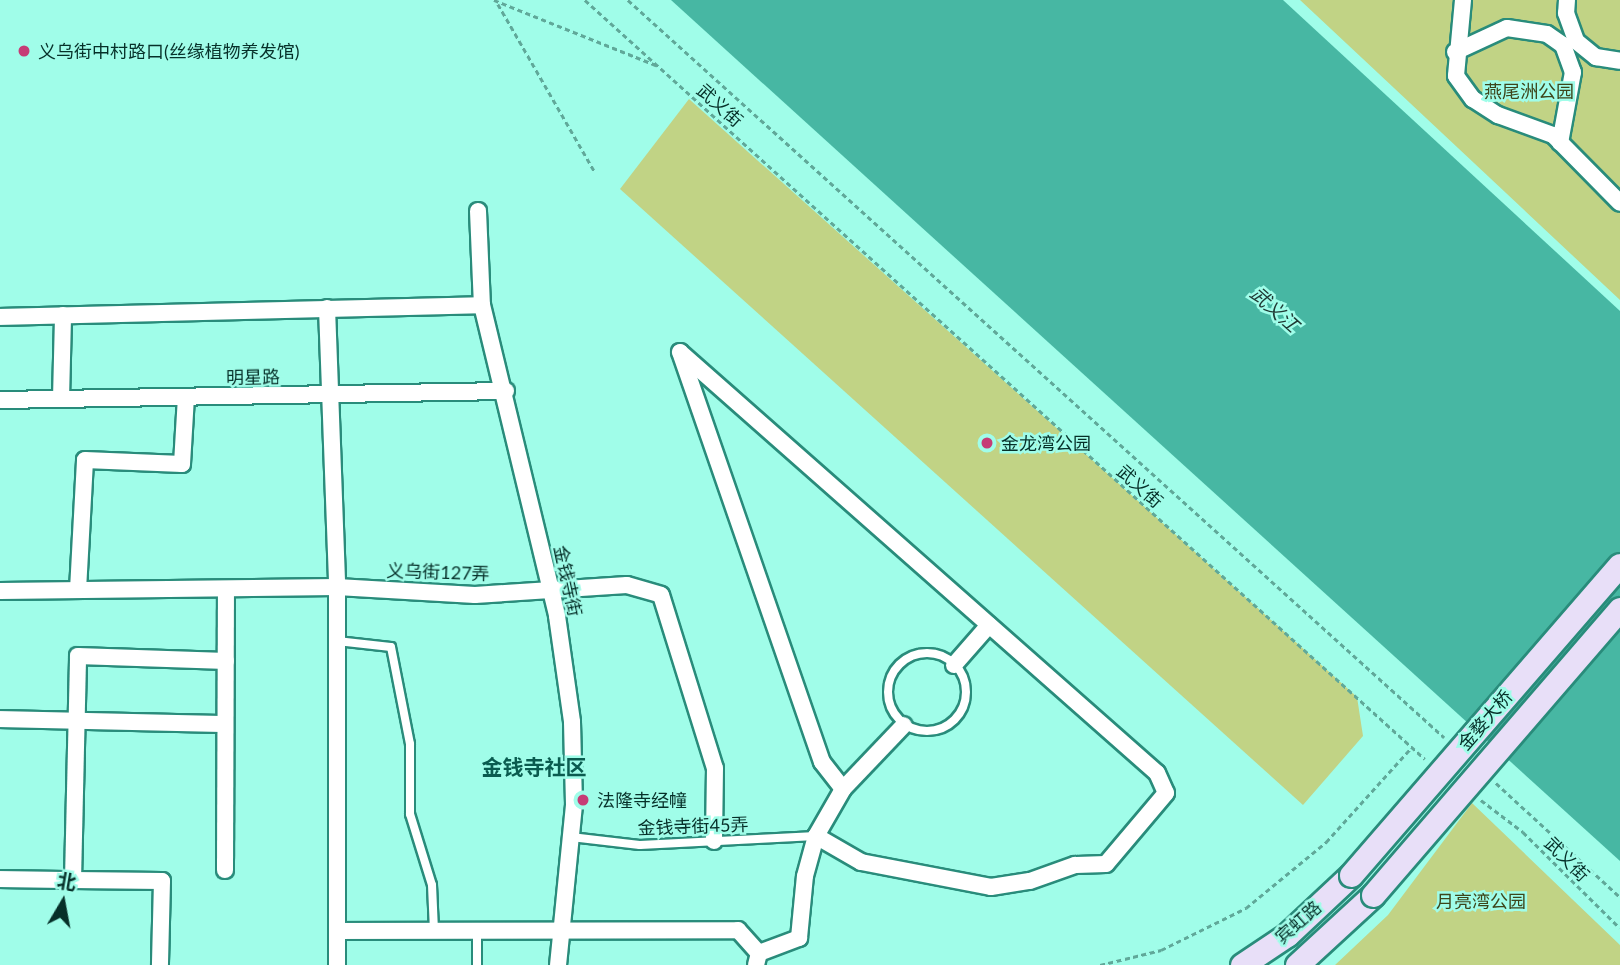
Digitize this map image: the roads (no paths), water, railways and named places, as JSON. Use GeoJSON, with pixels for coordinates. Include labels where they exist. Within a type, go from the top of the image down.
{"type":"FeatureCollection","features":[{"type":"Feature","properties":{"kind":"main road","name":"金婺大桥"},"geometry":{"type":"LineString","coordinates":[[1351,875],[1620,565]]}},
{"type":"Feature","properties":{"kind":"main road","name":"金婺大桥"},"geometry":{"type":"LineString","coordinates":[[1373,895],[1620,609]]}},
{"type":"Feature","properties":{"kind":"main road","name":"宾虹路"},"geometry":{"type":"LineString","coordinates":[[1242,965],[1287,935],[1351,875]]}},
{"type":"Feature","properties":{"kind":"main road","name":"宾虹路"},"geometry":{"type":"LineString","coordinates":[[1297,965],[1373,895]]}},
{"type":"Feature","properties":{"kind":"street"},"geometry":{"type":"LineString","coordinates":[[1463,0],[1455,52],[1456,76],[1473,99],[1498,115],[1528,122],[1560,143],[1620,203]]}},
{"type":"Feature","properties":{"kind":"street"},"geometry":{"type":"LineString","coordinates":[[1567,0],[1566,13],[1576,41],[1596,58],[1620,61]]}},
{"type":"Feature","properties":{"kind":"street"},"geometry":{"type":"LineString","coordinates":[[1455,52],[1507,28],[1547,34],[1563,45],[1573,72],[1560,143]]}},
{"type":"Feature","properties":{"kind":"street","name":"金钱寺街"},"geometry":{"type":"LineString","coordinates":[[478,211],[482,305],[506,391],[550,587],[572,722],[571,837],[558,965]]}},
{"type":"Feature","properties":{"kind":"street"},"geometry":{"type":"LineString","coordinates":[[0,317],[482,305]]}},
{"type":"Feature","properties":{"kind":"street"},"geometry":{"type":"LineString","coordinates":[[327,308],[337,587],[337,965]]}},
{"type":"Feature","properties":{"kind":"street"},"geometry":{"type":"LineString","coordinates":[[61,399],[63,315]]}},
{"type":"Feature","properties":{"kind":"street"},"geometry":{"type":"LineString","coordinates":[[816,836],[862,862],[991,887],[1030,880],[1075,865],[1106,864],[1166,793],[1157,773],[680,352],[822,762],[843,789]]}},
{"type":"Feature","properties":{"kind":"street","name":"明星路"},"geometry":{"type":"LineString","coordinates":[[0,400],[506,391]]}},
{"type":"Feature","properties":{"kind":"street"},"geometry":{"type":"LineString","coordinates":[[78,590],[85,460],[182,464],[186,397]]}},
{"type":"Feature","properties":{"kind":"street","name":"义乌街127弄"},"geometry":{"type":"LineString","coordinates":[[0,591],[337,587],[475,595],[550,587],[627,585],[661,596],[715,768],[714,841]]}},
{"type":"Feature","properties":{"kind":"street"},"geometry":{"type":"LineString","coordinates":[[225,870],[226,589]]}},
{"type":"Feature","properties":{"kind":"street"},"geometry":{"type":"LineString","coordinates":[[954,665],[989,625]]}},
{"type":"Feature","properties":{"kind":"street"},"geometry":{"type":"LineString","coordinates":[[73,880],[78,656],[226,661]]}},
{"type":"Feature","properties":{"kind":"street"},"geometry":{"type":"LineString","coordinates":[[0,719],[225,724]]}},
{"type":"Feature","properties":{"kind":"street"},"geometry":{"type":"LineString","coordinates":[[337,931],[738,930],[757,959],[799,938],[805,876],[816,836],[843,789],[904,724]]}},
{"type":"Feature","properties":{"kind":"street"},"geometry":{"type":"LineString","coordinates":[[0,879],[162,881],[160,965]]}},
{"type":"Feature","properties":{"kind":"lane"},"geometry":{"type":"LineString","coordinates":[[337,641],[391,647],[410,744],[410,814],[432,885],[434,932]]}},
{"type":"Feature","properties":{"kind":"lane"},"geometry":{"type":"LineString","coordinates":[[934,653],[954,665],[967,700],[961,713],[937,731],[904,724],[891,710],[888,697],[891,676],[901,660],[934,653]]}},
{"type":"Feature","properties":{"kind":"lane","name":"金钱寺街45弄"},"geometry":{"type":"LineString","coordinates":[[571,837],[640,845],[816,836]]}},
{"type":"Feature","properties":{"kind":"lane"},"geometry":{"type":"LineString","coordinates":[[477,932],[477,965]]}},
{"type":"Feature","properties":{"kind":"water","name":"武义江"},"geometry":{"type":"Polygon","coordinates":[[[671,0],[1283,0],[1620,311],[1620,861],[671,0]]]}},
{"type":"Feature","properties":{"kind":"place","name":"义乌街中村路口(丝缘植物养发馆)"},"geometry":{"type":"Point","coordinates":[24,51]}},
{"type":"Feature","properties":{"kind":"place","name":"金龙湾公园"},"geometry":{"type":"Point","coordinates":[987,443]}},
{"type":"Feature","properties":{"kind":"place","name":"法隆寺经幢"},"geometry":{"type":"Point","coordinates":[583,800]}},
{"type":"Feature","properties":{"kind":"district","name":"金钱寺社区"},"geometry":{"type":"Point","coordinates":[534,767]}},
{"type":"Feature","properties":{"kind":"park label","name":"燕尾洲公园"},"geometry":{"type":"Point","coordinates":[1529,91]}},
{"type":"Feature","properties":{"kind":"park label","name":"月亮湾公园"},"geometry":{"type":"Point","coordinates":[1481,901]}}]}
